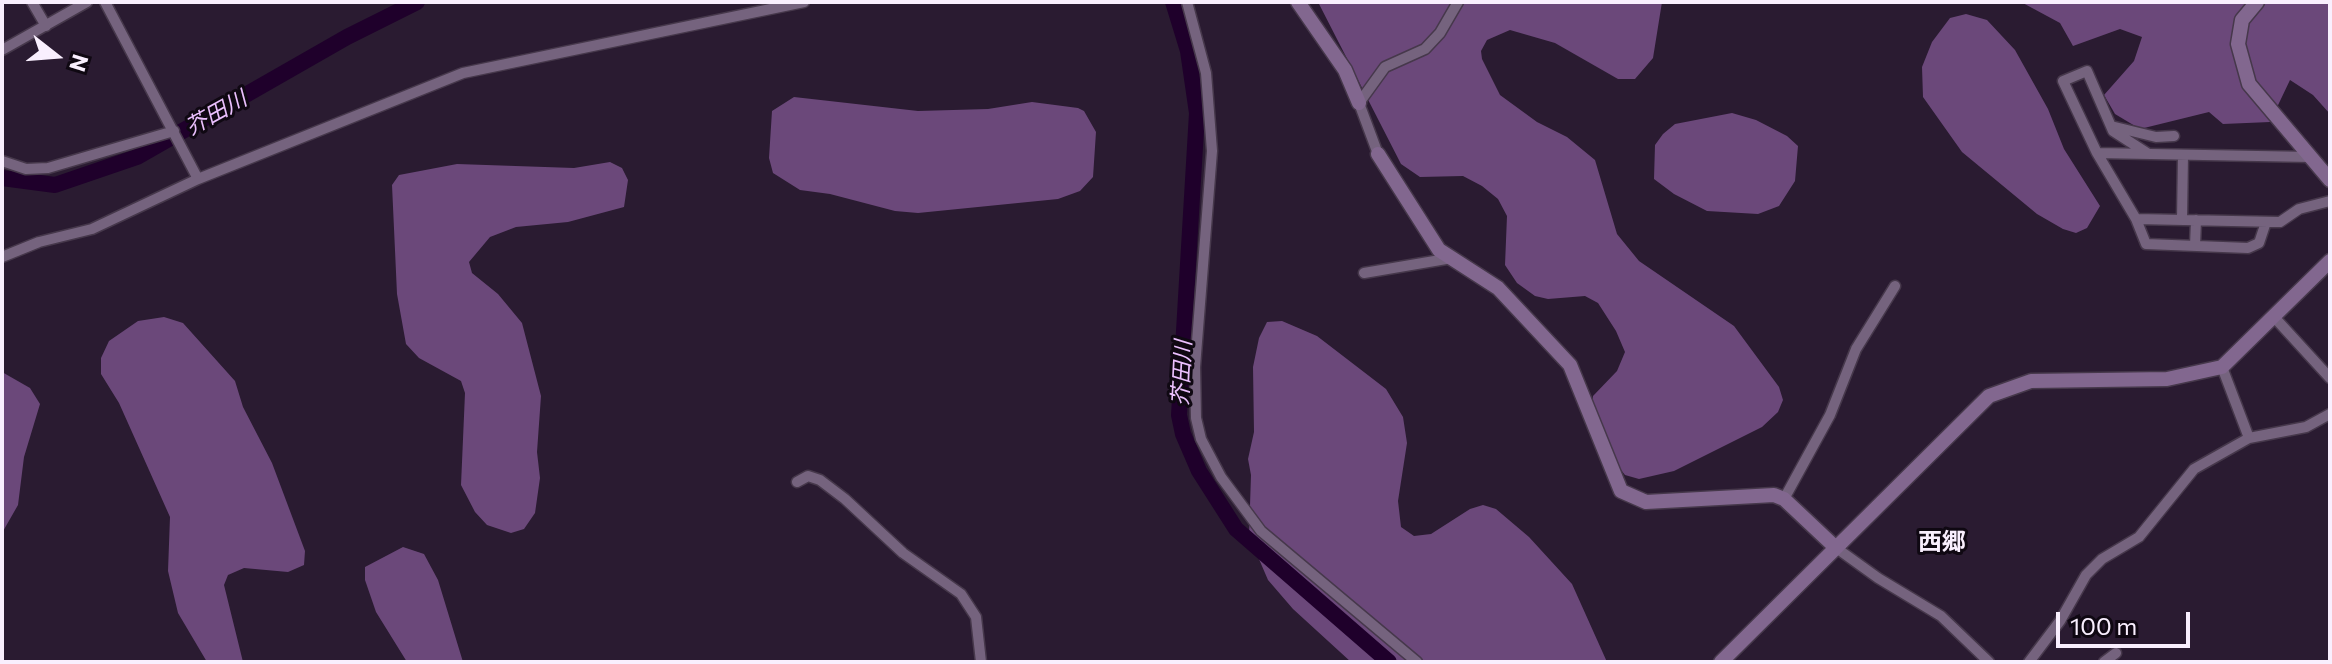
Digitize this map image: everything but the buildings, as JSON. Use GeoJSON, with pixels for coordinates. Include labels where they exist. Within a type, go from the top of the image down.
{"type":"FeatureCollection","features":[{"type":"Feature","properties":{"kind":"street"},"geometry":{"type":"LineString","coordinates":[[32,2],[46,26]]}},
{"type":"Feature","properties":{"kind":"street"},"geometry":{"type":"LineString","coordinates":[[2,50],[87,2]]}},
{"type":"Feature","properties":{"kind":"street"},"geometry":{"type":"LineString","coordinates":[[105,2],[198,179]]}},
{"type":"Feature","properties":{"kind":"street"},"geometry":{"type":"LineString","coordinates":[[2,257],[39,242],[92,229],[198,179],[463,73],[804,2]]}},
{"type":"Feature","properties":{"kind":"street"},"geometry":{"type":"LineString","coordinates":[[1187,2],[1206,73],[1212,151],[1195,367],[1196,418],[1201,439],[1221,477],[1261,531],[1417,662]]}},
{"type":"Feature","properties":{"kind":"street"},"geometry":{"type":"LineString","coordinates":[[1298,2],[1345,70],[1378,154],[1439,250],[1498,288],[1570,365],[1621,491],[1646,502],[1764,493],[1784,499],[1835,547],[1878,578],[1941,616],[1989,662]]}},
{"type":"Feature","properties":{"kind":"street"},"geometry":{"type":"LineString","coordinates":[[1359,103],[1385,67],[1425,49],[1451,19],[1458,2]]}},
{"type":"Feature","properties":{"kind":"street"},"geometry":{"type":"LineString","coordinates":[[2257,2],[2242,20],[2238,44],[2249,84],[2330,180]]}},
{"type":"Feature","properties":{"kind":"street"},"geometry":{"type":"LineString","coordinates":[[2148,154],[2113,131],[2087,71],[2063,81],[2097,153],[2136,219],[2146,244],[2255,248],[2266,222]]}},
{"type":"Feature","properties":{"kind":"street"},"geometry":{"type":"LineString","coordinates":[[2111,126],[2156,137],[2174,136]]}},
{"type":"Feature","properties":{"kind":"street"},"geometry":{"type":"LineString","coordinates":[[2,161],[26,169],[48,168],[174,131]]}},
{"type":"Feature","properties":{"kind":"street"},"geometry":{"type":"LineString","coordinates":[[2097,153],[2311,157]]}},
{"type":"Feature","properties":{"kind":"street"},"geometry":{"type":"LineString","coordinates":[[2182,220],[2183,155]]}},
{"type":"Feature","properties":{"kind":"street"},"geometry":{"type":"LineString","coordinates":[[2136,219],[2280,222],[2299,209],[2330,201]]}},
{"type":"Feature","properties":{"kind":"street"},"geometry":{"type":"LineString","coordinates":[[2195,246],[2196,220]]}},
{"type":"Feature","properties":{"kind":"street"},"geometry":{"type":"LineString","coordinates":[[1364,273],[1452,258]]}},
{"type":"Feature","properties":{"kind":"street"},"geometry":{"type":"LineString","coordinates":[[1721,662],[1962,419],[1989,396],[2007,387],[2031,381],[2167,379],[2222,367],[2330,261]]}},
{"type":"Feature","properties":{"kind":"street"},"geometry":{"type":"LineString","coordinates":[[1784,499],[1830,415],[1856,349],[1895,286]]}},
{"type":"Feature","properties":{"kind":"street"},"geometry":{"type":"LineString","coordinates":[[2275,318],[2330,378]]}},
{"type":"Feature","properties":{"kind":"street"},"geometry":{"type":"LineString","coordinates":[[2222,367],[2249,438]]}},
{"type":"Feature","properties":{"kind":"street"},"geometry":{"type":"LineString","coordinates":[[2029,662],[2060,621],[2095,565],[2139,537],[2194,469],[2249,438],[2306,427],[2330,414]]}},
{"type":"Feature","properties":{"kind":"street"},"geometry":{"type":"LineString","coordinates":[[797,482],[808,476],[820,480],[903,553],[961,594],[976,617],[981,662]]}},
{"type":"Feature","properties":{"kind":"street"},"geometry":{"type":"LineString","coordinates":[[2104,662],[2116,653]]}},
{"type":"Feature","properties":{"kind":"shaded area"},"geometry":{"type":"Polygon","coordinates":[[[1318,2],[1662,2],[1653,58],[1635,79],[1618,79],[1555,43],[1510,30],[1487,40],[1481,51],[1482,59],[1500,95],[1537,122],[1567,137],[1595,160],[1617,234],[1639,261],[1734,326],[1779,387],[1783,400],[1778,412],[1762,427],[1674,471],[1639,479],[1625,475],[1605,450],[1591,411],[1593,396],[1617,371],[1625,352],[1598,303],[1585,296],[1548,299],[1535,296],[1517,283],[1505,265],[1507,216],[1498,199],[1463,176],[1420,177],[1401,164],[1318,2]]]}},
{"type":"Feature","properties":{"kind":"shaded area"},"geometry":{"type":"Polygon","coordinates":[[[2021,2],[2330,2],[2330,114],[2313,95],[2290,80],[2270,122],[2223,124],[2209,112],[2140,129],[2115,114],[2104,95],[2134,61],[2142,37],[2120,29],[2073,46],[2060,23],[2021,2]]]}},
{"type":"Feature","properties":{"kind":"shaded area"},"geometry":{"type":"Polygon","coordinates":[[[1966,14],[1987,20],[2015,50],[2048,109],[2064,149],[2100,206],[2087,228],[2076,233],[2037,214],[1962,152],[1923,97],[1922,67],[1932,42],[1950,18],[1966,14]]]}},
{"type":"Feature","properties":{"kind":"shaded area"},"geometry":{"type":"Polygon","coordinates":[[[794,97],[918,111],[988,109],[1032,102],[1078,108],[1084,111],[1096,132],[1093,177],[1080,191],[1058,199],[918,213],[895,211],[830,194],[800,190],[773,173],[769,158],[772,111],[794,97]]]}},
{"type":"Feature","properties":{"kind":"shaded area"},"geometry":{"type":"Polygon","coordinates":[[[1732,113],[1756,120],[1787,136],[1798,146],[1795,181],[1779,206],[1758,214],[1707,211],[1674,194],[1654,179],[1655,145],[1663,134],[1675,124],[1732,113]]]}},
{"type":"Feature","properties":{"kind":"shaded area"},"geometry":{"type":"Polygon","coordinates":[[[610,162],[622,168],[628,180],[624,207],[568,222],[516,227],[490,237],[469,262],[472,273],[498,294],[522,323],[541,396],[537,452],[540,478],[535,513],[524,529],[511,533],[487,525],[475,512],[461,485],[465,393],[461,381],[419,358],[406,344],[397,294],[392,185],[399,175],[457,164],[574,168],[610,162]]]}},
{"type":"Feature","properties":{"kind":"shaded area"},"geometry":{"type":"Polygon","coordinates":[[[164,317],[183,323],[235,381],[243,407],[272,463],[305,551],[304,565],[288,572],[244,568],[228,575],[224,585],[243,662],[207,662],[178,613],[168,571],[170,517],[119,403],[101,374],[101,358],[109,341],[138,321],[164,317]]]}},
{"type":"Feature","properties":{"kind":"shaded area"},"geometry":{"type":"Polygon","coordinates":[[[1282,321],[1317,336],[1386,389],[1403,417],[1407,443],[1398,501],[1401,527],[1414,536],[1431,534],[1470,509],[1483,505],[1496,509],[1529,537],[1572,584],[1607,662],[1351,662],[1293,609],[1268,580],[1249,536],[1251,475],[1248,459],[1254,432],[1253,367],[1259,338],[1267,322],[1282,321]]]}},
{"type":"Feature","properties":{"kind":"shaded area"},"geometry":{"type":"Polygon","coordinates":[[[2,372],[30,388],[40,404],[24,457],[18,505],[2,533],[2,372]]]}},
{"type":"Feature","properties":{"kind":"shaded area"},"geometry":{"type":"Polygon","coordinates":[[[403,547],[424,554],[438,580],[463,662],[407,662],[376,612],[365,580],[365,567],[403,547]]]}},
{"type":"Feature","properties":{"kind":"waterway","name":"芥田川"},"geometry":{"type":"LineString","coordinates":[[2,178],[55,185],[137,157],[347,37],[417,2]]}},
{"type":"Feature","properties":{"kind":"waterway","name":"芥田川"},"geometry":{"type":"LineString","coordinates":[[1173,2],[1188,51],[1197,113],[1179,415],[1183,434],[1199,471],[1236,529],[1389,662]]}},
{"type":"Feature","properties":{"kind":"district","name":"西郷"},"geometry":{"type":"Point","coordinates":[1942,542]}}]}
